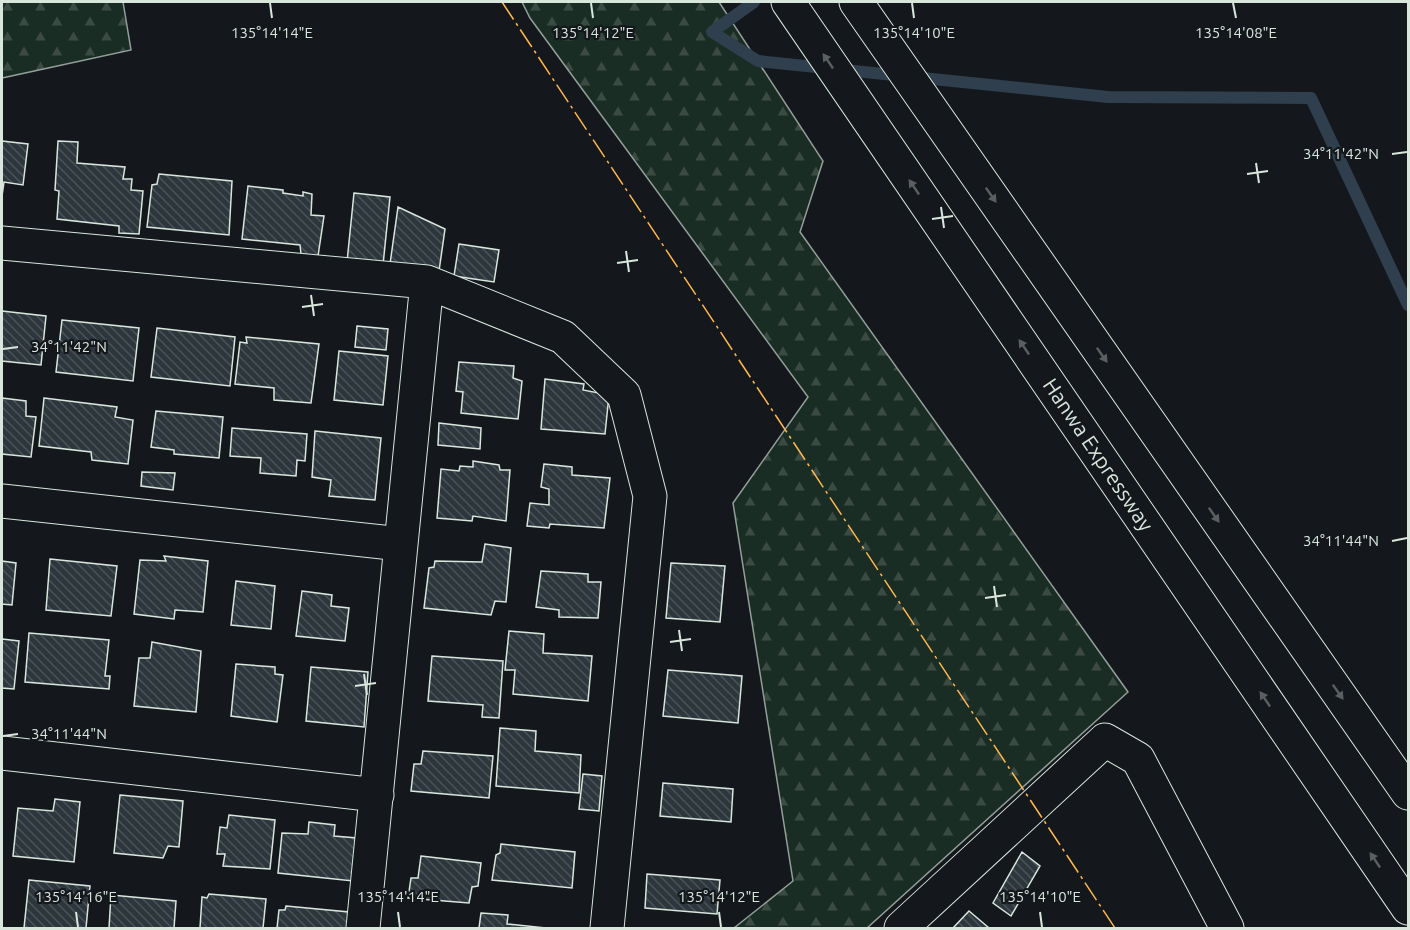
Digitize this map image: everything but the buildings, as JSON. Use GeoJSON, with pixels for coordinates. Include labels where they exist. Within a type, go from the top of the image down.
{"type":"FeatureCollection","features":[{"type":"Feature","properties":{"kind":"main road","name":"Hanwa Expressway"},"geometry":{"type":"LineString","coordinates":[[788,2],[1408,908]]}},
{"type":"Feature","properties":{"kind":"main road"},"geometry":{"type":"LineString","coordinates":[[856,2],[1408,793]]}},
{"type":"Feature","properties":{"kind":"main road"},"geometry":{"type":"LineString","coordinates":[[2,243],[426,282],[563,337],[624,396],[650,496],[607,928]]}},
{"type":"Feature","properties":{"kind":"main road"},"geometry":{"type":"LineString","coordinates":[[363,928],[426,282]]}},
{"type":"Feature","properties":{"kind":"main road"},"geometry":{"type":"LineString","coordinates":[[2,501],[401,544]]}},
{"type":"Feature","properties":{"kind":"main road"},"geometry":{"type":"LineString","coordinates":[[901,928],[1106,740],[1138,759],[1227,928]]}},
{"type":"Feature","properties":{"kind":"main road"},"geometry":{"type":"LineString","coordinates":[[2,753],[377,795]]}},
{"type":"Feature","properties":{"kind":"green space"},"geometry":{"type":"Polygon","coordinates":[[[2,2],[123,2],[131,50],[2,78],[2,2]]]}},
{"type":"Feature","properties":{"kind":"green space"},"geometry":{"type":"Polygon","coordinates":[[[522,2],[719,2],[823,161],[800,232],[1128,692],[867,928],[734,928],[793,881],[733,503],[808,397],[530,18],[522,2]]]}},
{"type":"Feature","properties":{"kind":"waterway"},"geometry":{"type":"LineString","coordinates":[[754,2],[712,32],[758,61],[1108,97],[1311,98],[1408,305]]}},
{"type":"Feature","properties":{"kind":"power"},"geometry":{"type":"LineString","coordinates":[[502,2],[1115,928]]}}]}
